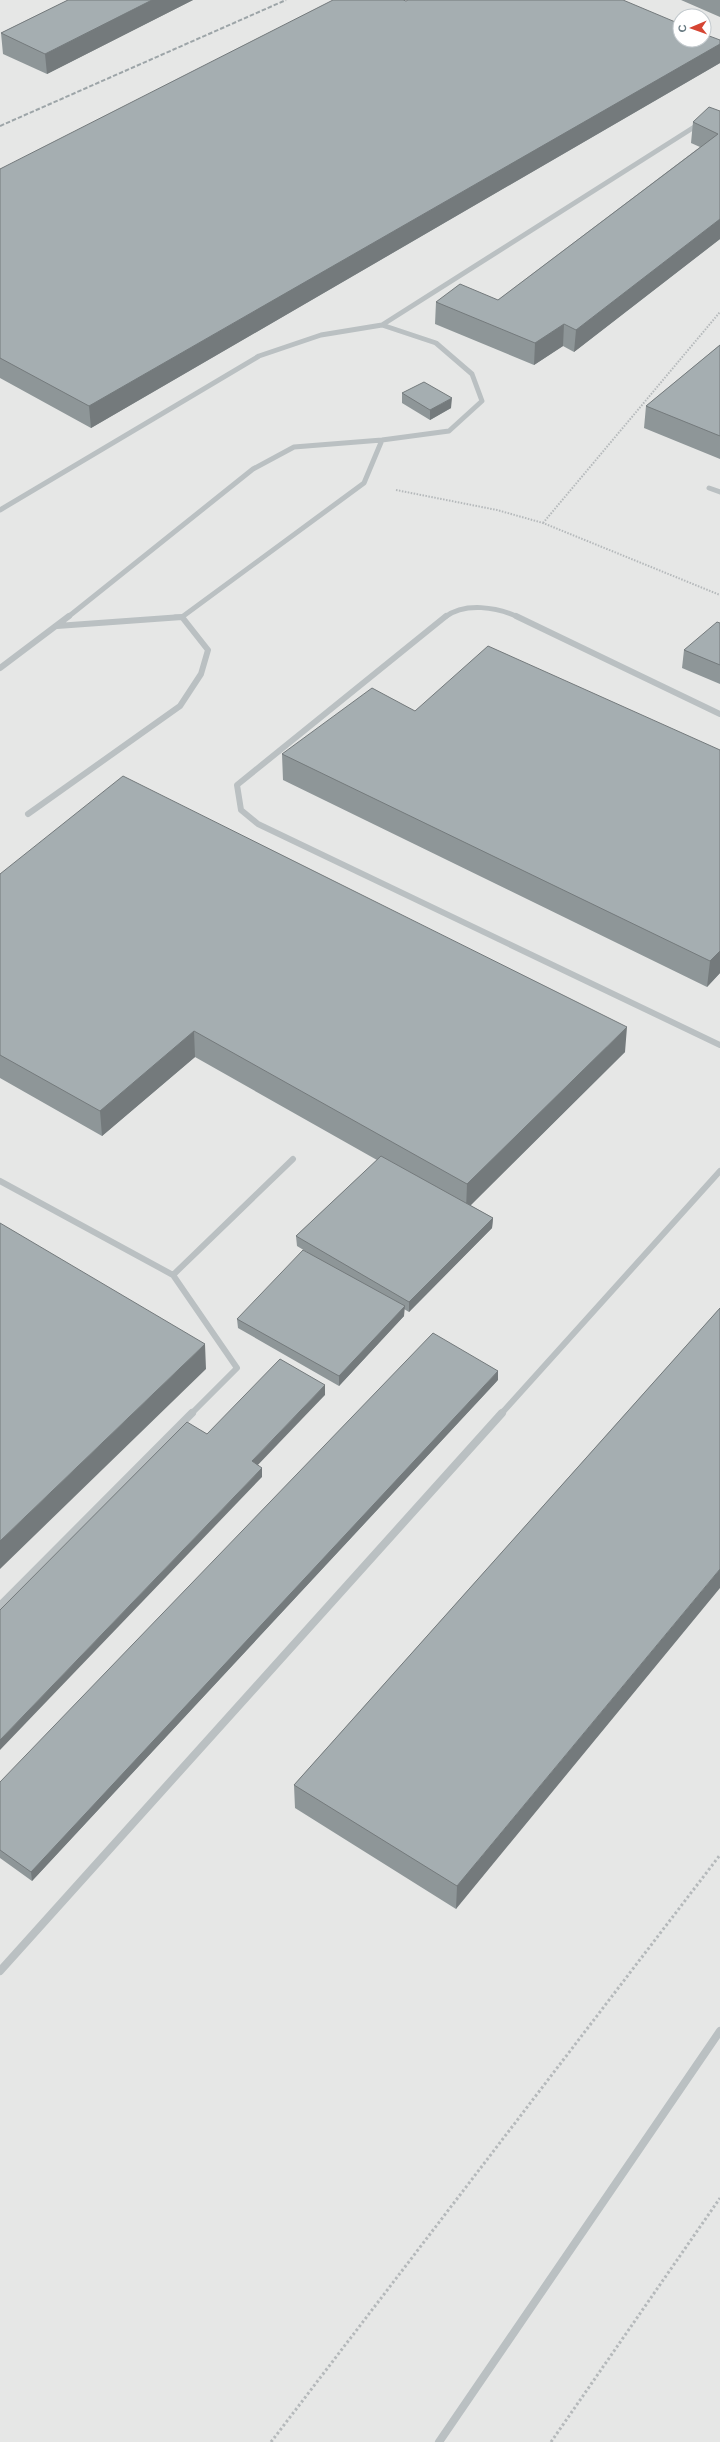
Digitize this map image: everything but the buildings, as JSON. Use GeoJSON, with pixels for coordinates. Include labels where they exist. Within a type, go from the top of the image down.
{"type":"FeatureCollection","features":[{"type":"Feature","properties":{"kind":"lane"},"geometry":{"type":"LineString","coordinates":[[0,510],[260,356],[321,335],[382,325],[707,119]]}},
{"type":"Feature","properties":{"kind":"lane"},"geometry":{"type":"LineString","coordinates":[[0,668],[57,626],[253,469],[294,447],[382,440],[450,431],[482,401],[472,374],[436,343],[382,325]]}},
{"type":"Feature","properties":{"kind":"lane"},"geometry":{"type":"LineString","coordinates":[[57,626],[182,617],[364,483],[382,440]]}},
{"type":"Feature","properties":{"kind":"lane"},"geometry":{"type":"LineString","coordinates":[[709,488],[720,492]]}},
{"type":"Feature","properties":{"kind":"lane"},"geometry":{"type":"LineString","coordinates":[[720,714],[509,613],[478,607],[453,611],[237,785],[241,810],[258,824],[720,1045]]}},
{"type":"Feature","properties":{"kind":"lane"},"geometry":{"type":"LineString","coordinates":[[28,814],[180,706],[201,674],[208,650],[182,617]]}},
{"type":"Feature","properties":{"kind":"lane"},"geometry":{"type":"LineString","coordinates":[[173,1274],[293,1159]]}},
{"type":"Feature","properties":{"kind":"lane"},"geometry":{"type":"LineString","coordinates":[[0,1971],[720,1171]]}},
{"type":"Feature","properties":{"kind":"lane"},"geometry":{"type":"LineString","coordinates":[[0,1181],[173,1274],[237,1368],[0,1606]]}},
{"type":"Feature","properties":{"kind":"lane"},"geometry":{"type":"LineString","coordinates":[[439,2442],[720,2030]]}},
{"type":"Feature","properties":{"kind":"path"},"geometry":{"type":"LineString","coordinates":[[543,523],[720,312]]}},
{"type":"Feature","properties":{"kind":"path"},"geometry":{"type":"LineString","coordinates":[[364,483],[496,510],[543,523],[720,595]]}},
{"type":"Feature","properties":{"kind":"path"},"geometry":{"type":"LineString","coordinates":[[271,2442],[720,1855]]}},
{"type":"Feature","properties":{"kind":"path"},"geometry":{"type":"LineString","coordinates":[[551,2442],[720,2198]]}},
{"type":"Feature","properties":{"kind":"shaded area"},"geometry":{"type":"Polygon","coordinates":[[[0,0],[720,0],[720,2442],[0,2442],[0,0]]]}},
{"type":"Feature","properties":{"kind":"railway"},"geometry":{"type":"LineString","coordinates":[[0,126],[286,0]]}}]}
